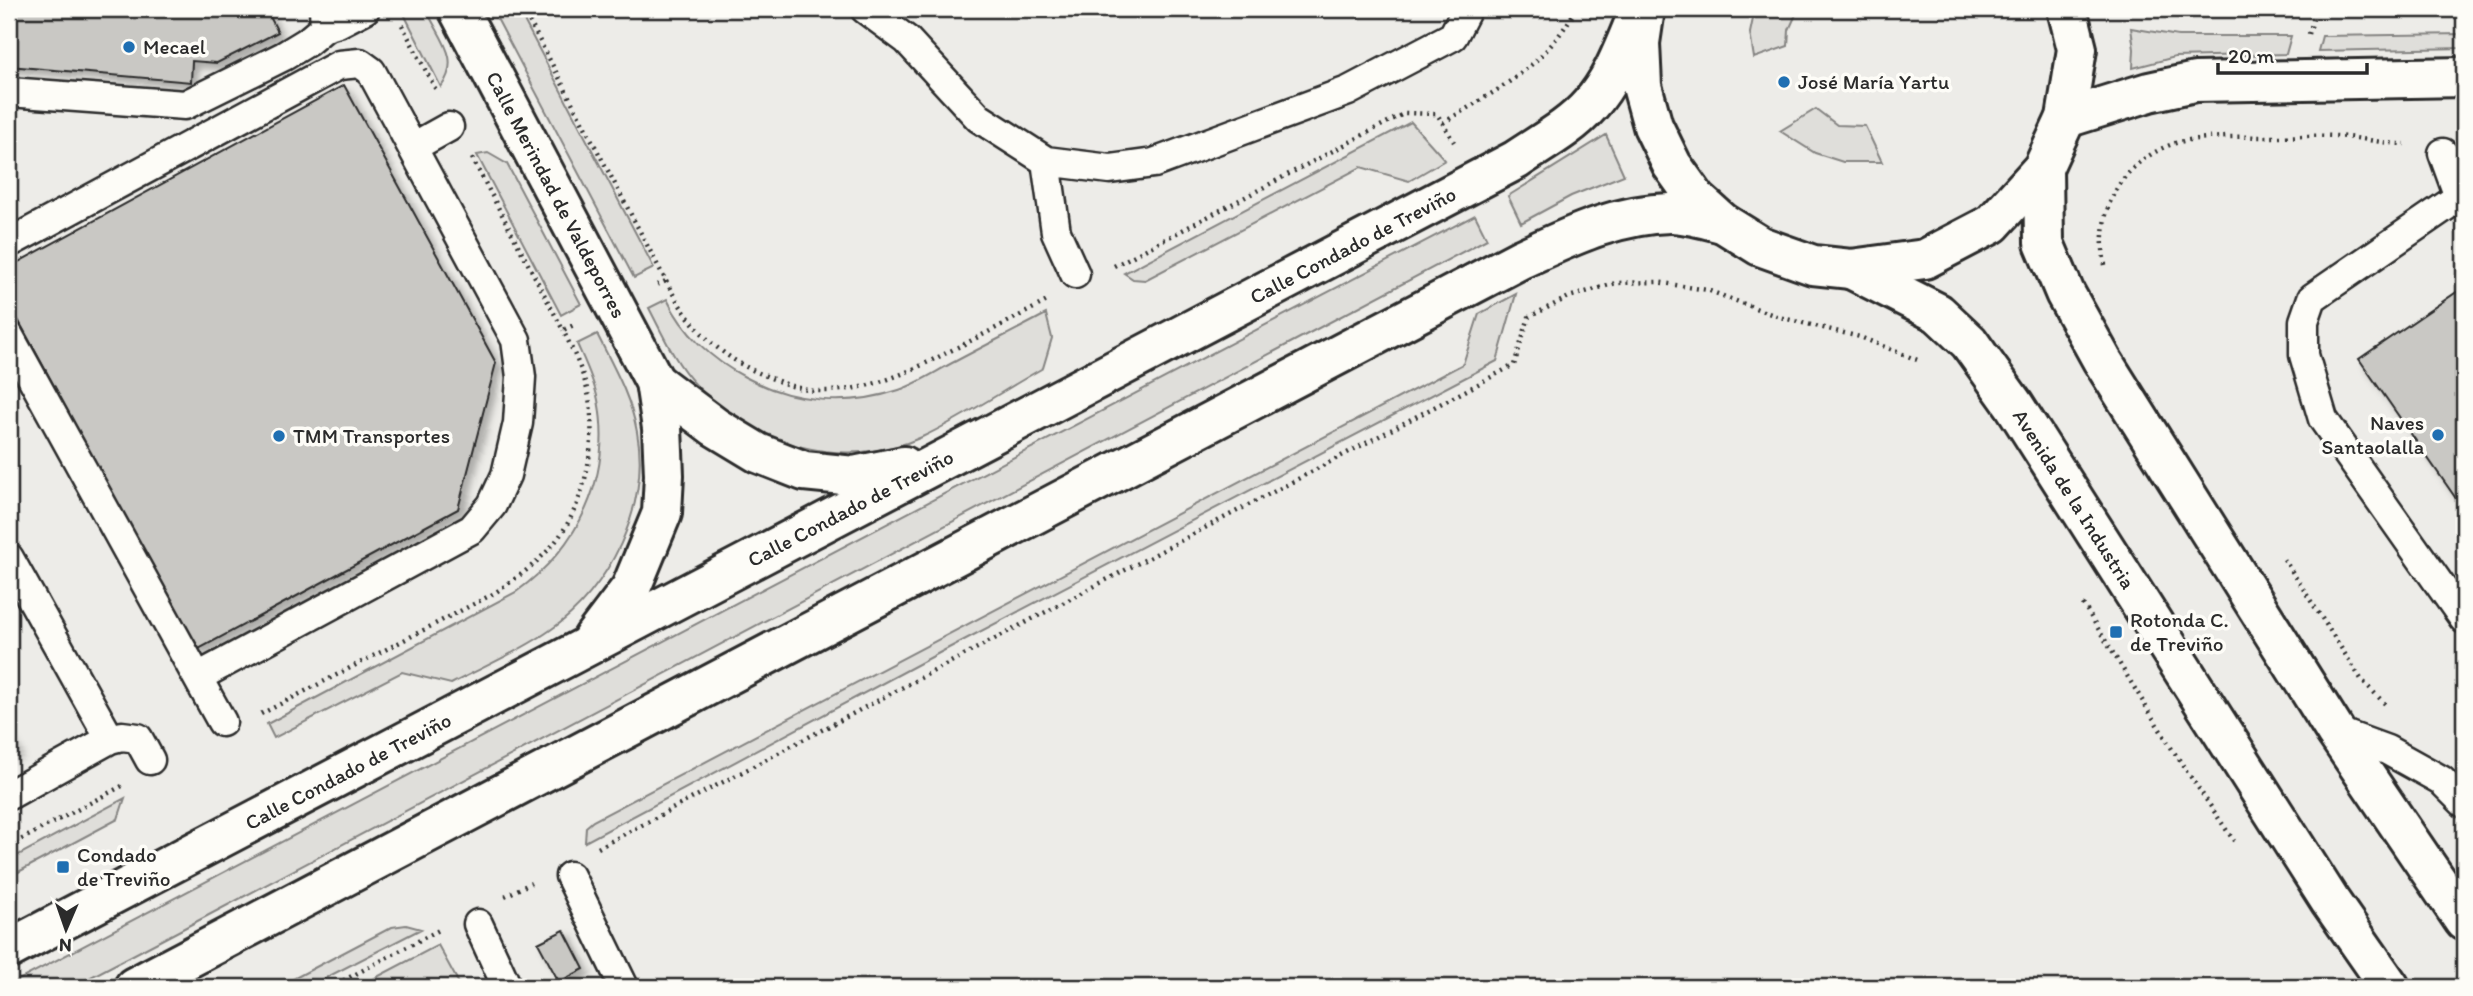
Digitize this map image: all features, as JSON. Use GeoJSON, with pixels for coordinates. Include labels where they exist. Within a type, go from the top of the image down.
{"type":"FeatureCollection","features":[{"type":"Feature","properties":{"kind":"street","name":"Calle Merindad de Valdeporres"},"geometry":{"type":"LineString","coordinates":[[458,9],[655,382],[664,463],[662,513],[631,588],[586,648]]}},
{"type":"Feature","properties":{"kind":"street"},"geometry":{"type":"LineString","coordinates":[[1642,9],[1642,86],[1653,127],[1672,165],[1697,200],[1723,223],[1760,246],[1813,265],[1851,269],[1925,259],[1992,224],[2043,168],[2066,118],[2077,49],[2067,9]]}},
{"type":"Feature","properties":{"kind":"street","name":"Calle Condado de Treviño"},"geometry":{"type":"LineString","coordinates":[[9,949],[1476,181],[1558,133],[1591,105],[1616,65],[1642,9]]}},
{"type":"Feature","properties":{"kind":"street"},"geometry":{"type":"LineString","coordinates":[[2066,118],[2149,92],[2194,82],[2464,77]]}},
{"type":"Feature","properties":{"kind":"street"},"geometry":{"type":"LineString","coordinates":[[2043,168],[2044,243],[2064,293],[2102,360],[2335,731],[2464,921]]}},
{"type":"Feature","properties":{"kind":"street"},"geometry":{"type":"LineString","coordinates":[[134,987],[1520,260],[1583,230],[1638,216],[1672,213],[1723,223]]}},
{"type":"Feature","properties":{"kind":"street","name":"Avenida de la Industria"},"geometry":{"type":"LineString","coordinates":[[1851,269],[1938,313],[1969,342],[2014,405],[2329,901],[2390,987]]}},
{"type":"Feature","properties":{"kind":"street","name":"Calle Merindad de Valdeporres"},"geometry":{"type":"LineString","coordinates":[[655,382],[715,427],[758,453],[804,471],[854,476],[947,457]]}},
{"type":"Feature","properties":{"kind":"lane"},"geometry":{"type":"LineString","coordinates":[[9,92],[185,105],[307,43],[325,18],[338,23],[365,9]]}},
{"type":"Feature","properties":{"kind":"lane"},"geometry":{"type":"LineString","coordinates":[[865,9],[907,40],[979,118],[1046,161],[1110,169],[1154,163],[1348,91],[1454,36],[1467,9]]}},
{"type":"Feature","properties":{"kind":"lane"},"geometry":{"type":"LineString","coordinates":[[9,243],[339,65],[360,63],[372,71],[516,340],[521,377],[519,423],[506,475],[492,505],[472,529],[198,677]]}},
{"type":"Feature","properties":{"kind":"lane"},"geometry":{"type":"LineString","coordinates":[[413,147],[446,114]]}},
{"type":"Feature","properties":{"kind":"lane"},"geometry":{"type":"LineString","coordinates":[[2444,153],[2462,198],[2312,298],[2304,321],[2304,355],[2323,419],[2464,619]]}},
{"type":"Feature","properties":{"kind":"lane"},"geometry":{"type":"LineString","coordinates":[[1046,161],[1056,232],[1075,274]]}},
{"type":"Feature","properties":{"kind":"lane"},"geometry":{"type":"LineString","coordinates":[[9,336],[222,722]]}},
{"type":"Feature","properties":{"kind":"lane"},"geometry":{"type":"LineString","coordinates":[[9,558],[110,739]]}},
{"type":"Feature","properties":{"kind":"lane"},"geometry":{"type":"LineString","coordinates":[[2335,731],[2387,750],[2441,780],[2464,803]]}},
{"type":"Feature","properties":{"kind":"lane"},"geometry":{"type":"LineString","coordinates":[[9,795],[110,739],[122,736],[138,738],[150,760]]}},
{"type":"Feature","properties":{"kind":"lane"},"geometry":{"type":"LineString","coordinates":[[570,876],[624,987]]}},
{"type":"Feature","properties":{"kind":"lane"},"geometry":{"type":"LineString","coordinates":[[478,924],[507,987]]}},
{"type":"Feature","properties":{"kind":"path"},"geometry":{"type":"LineString","coordinates":[[1443,123],[1534,64],[1553,45],[1576,9]]}},
{"type":"Feature","properties":{"kind":"path"},"geometry":{"type":"LineString","coordinates":[[399,20],[446,114]]}},
{"type":"Feature","properties":{"kind":"path"},"geometry":{"type":"LineString","coordinates":[[2109,276],[2103,243],[2109,201],[2130,169],[2172,144],[2221,137],[2332,137],[2393,144],[2416,143]]}},
{"type":"Feature","properties":{"kind":"path"},"geometry":{"type":"LineString","coordinates":[[589,853],[1514,365],[1529,317],[1569,297],[1616,283],[1657,282],[1707,290],[1779,317],[1860,337],[1923,362]]}},
{"type":"Feature","properties":{"kind":"path"},"geometry":{"type":"LineString","coordinates":[[2279,550],[2361,679],[2394,711]]}},
{"type":"Feature","properties":{"kind":"path"},"geometry":{"type":"LineString","coordinates":[[496,901],[542,878]]}},
{"type":"Feature","properties":{"kind":"path"},"geometry":{"type":"LineString","coordinates":[[331,987],[449,925]]}},
{"type":"Feature","properties":{"kind":"shaded area"},"geometry":{"type":"Polygon","coordinates":[[[9,9],[2464,9],[2464,987],[9,987],[9,9]]]}},
{"type":"Feature","properties":{"kind":"shaded area"},"geometry":{"type":"Polygon","coordinates":[[[492,9],[518,9],[654,268],[634,278],[492,9]]]}},
{"type":"Feature","properties":{"kind":"shaded area"},"geometry":{"type":"Polygon","coordinates":[[[1755,9],[1795,9],[1797,12],[1789,30],[1788,46],[1754,58],[1750,33],[1755,9]]]}},
{"type":"Feature","properties":{"kind":"shaded area"},"geometry":{"type":"Polygon","coordinates":[[[402,10],[429,15],[444,42],[449,68],[441,87],[402,10]]]}},
{"type":"Feature","properties":{"kind":"shaded area"},"geometry":{"type":"Polygon","coordinates":[[[2131,28],[2178,36],[2291,36],[2286,54],[2175,57],[2133,68],[2131,28]]]}},
{"type":"Feature","properties":{"kind":"shaded area"},"geometry":{"type":"Polygon","coordinates":[[[2464,34],[2464,48],[2318,51],[2322,36],[2464,34]]]}},
{"type":"Feature","properties":{"kind":"shaded area"},"geometry":{"type":"Polygon","coordinates":[[[1816,109],[1837,125],[1865,126],[1882,162],[1843,162],[1815,153],[1780,131],[1816,109]]]}},
{"type":"Feature","properties":{"kind":"shaded area"},"geometry":{"type":"Polygon","coordinates":[[[1411,122],[1445,160],[1409,181],[1361,167],[1145,280],[1133,279],[1124,273],[1411,122]]]}},
{"type":"Feature","properties":{"kind":"shaded area"},"geometry":{"type":"Polygon","coordinates":[[[1606,135],[1624,175],[1571,196],[1521,223],[1508,196],[1606,135]]]}},
{"type":"Feature","properties":{"kind":"shaded area"},"geometry":{"type":"Polygon","coordinates":[[[488,153],[507,164],[581,304],[561,315],[477,155],[488,153]]]}},
{"type":"Feature","properties":{"kind":"shaded area"},"geometry":{"type":"Polygon","coordinates":[[[1475,215],[1487,239],[207,916],[72,987],[9,987],[9,985],[1475,215]]]}},
{"type":"Feature","properties":{"kind":"shaded area"},"geometry":{"type":"Polygon","coordinates":[[[1516,294],[1497,361],[585,842],[586,827],[593,821],[1463,364],[1479,314],[1516,294]]]}},
{"type":"Feature","properties":{"kind":"shaded area"},"geometry":{"type":"Polygon","coordinates":[[[667,299],[690,334],[710,354],[733,370],[763,386],[821,400],[860,399],[899,390],[1046,314],[1052,338],[1043,368],[937,430],[892,447],[862,452],[831,452],[801,447],[772,437],[719,406],[696,385],[676,358],[649,308],[667,299]]]}},
{"type":"Feature","properties":{"kind":"shaded area"},"geometry":{"type":"Polygon","coordinates":[[[597,334],[630,406],[637,432],[640,460],[638,488],[621,544],[590,593],[571,614],[537,639],[451,684],[402,672],[274,738],[267,724],[516,592],[557,554],[586,508],[600,457],[598,400],[592,378],[577,344],[597,334]]]}},
{"type":"Feature","properties":{"kind":"shaded area"},"geometry":{"type":"Polygon","coordinates":[[[125,798],[118,819],[9,877],[9,860],[125,798]]]}},
{"type":"Feature","properties":{"kind":"shaded area"},"geometry":{"type":"Polygon","coordinates":[[[406,925],[421,929],[308,987],[278,987],[392,927],[406,925]]]}},
{"type":"Feature","properties":{"kind":"shaded area"},"geometry":{"type":"Polygon","coordinates":[[[438,945],[461,987],[358,987],[438,945]]]}},
{"type":"Feature","properties":{"kind":"building","name":"Mecael"},"geometry":{"type":"Polygon","coordinates":[[[9,9],[266,9],[278,32],[217,63],[192,61],[191,82],[9,66],[9,9]]]}},
{"type":"Feature","properties":{"kind":"building","name":"TMM Transportes"},"geometry":{"type":"Polygon","coordinates":[[[344,85],[496,363],[458,509],[197,650],[9,303],[9,267],[344,85]]]}},
{"type":"Feature","properties":{"kind":"building","name":"Naves Santaolalla"},"geometry":{"type":"Polygon","coordinates":[[[2464,287],[2464,510],[2359,359],[2464,287]]]}},
{"type":"Feature","properties":{"kind":"building"},"geometry":{"type":"Polygon","coordinates":[[[9,735],[17,750],[9,755],[9,735]]]}},
{"type":"Feature","properties":{"kind":"building"},"geometry":{"type":"Polygon","coordinates":[[[564,930],[584,969],[559,982],[538,943],[564,930]]]}},
{"type":"Feature","properties":{"kind":"place","name":"Mecael"},"geometry":{"type":"Point","coordinates":[129,47]}},
{"type":"Feature","properties":{"kind":"place","name":"José María Yartu"},"geometry":{"type":"Point","coordinates":[1784,82]}},
{"type":"Feature","properties":{"kind":"place","name":"Naves Santaolalla"},"geometry":{"type":"Point","coordinates":[2438,435]}},
{"type":"Feature","properties":{"kind":"place","name":"TMM Transportes"},"geometry":{"type":"Point","coordinates":[279,436]}},
{"type":"Feature","properties":{"kind":"place","name":"Rotonda C. de Treviño"},"geometry":{"type":"Point","coordinates":[2116,632]}},
{"type":"Feature","properties":{"kind":"place","name":"Condado de Treviño"},"geometry":{"type":"Point","coordinates":[63,867]}}]}
